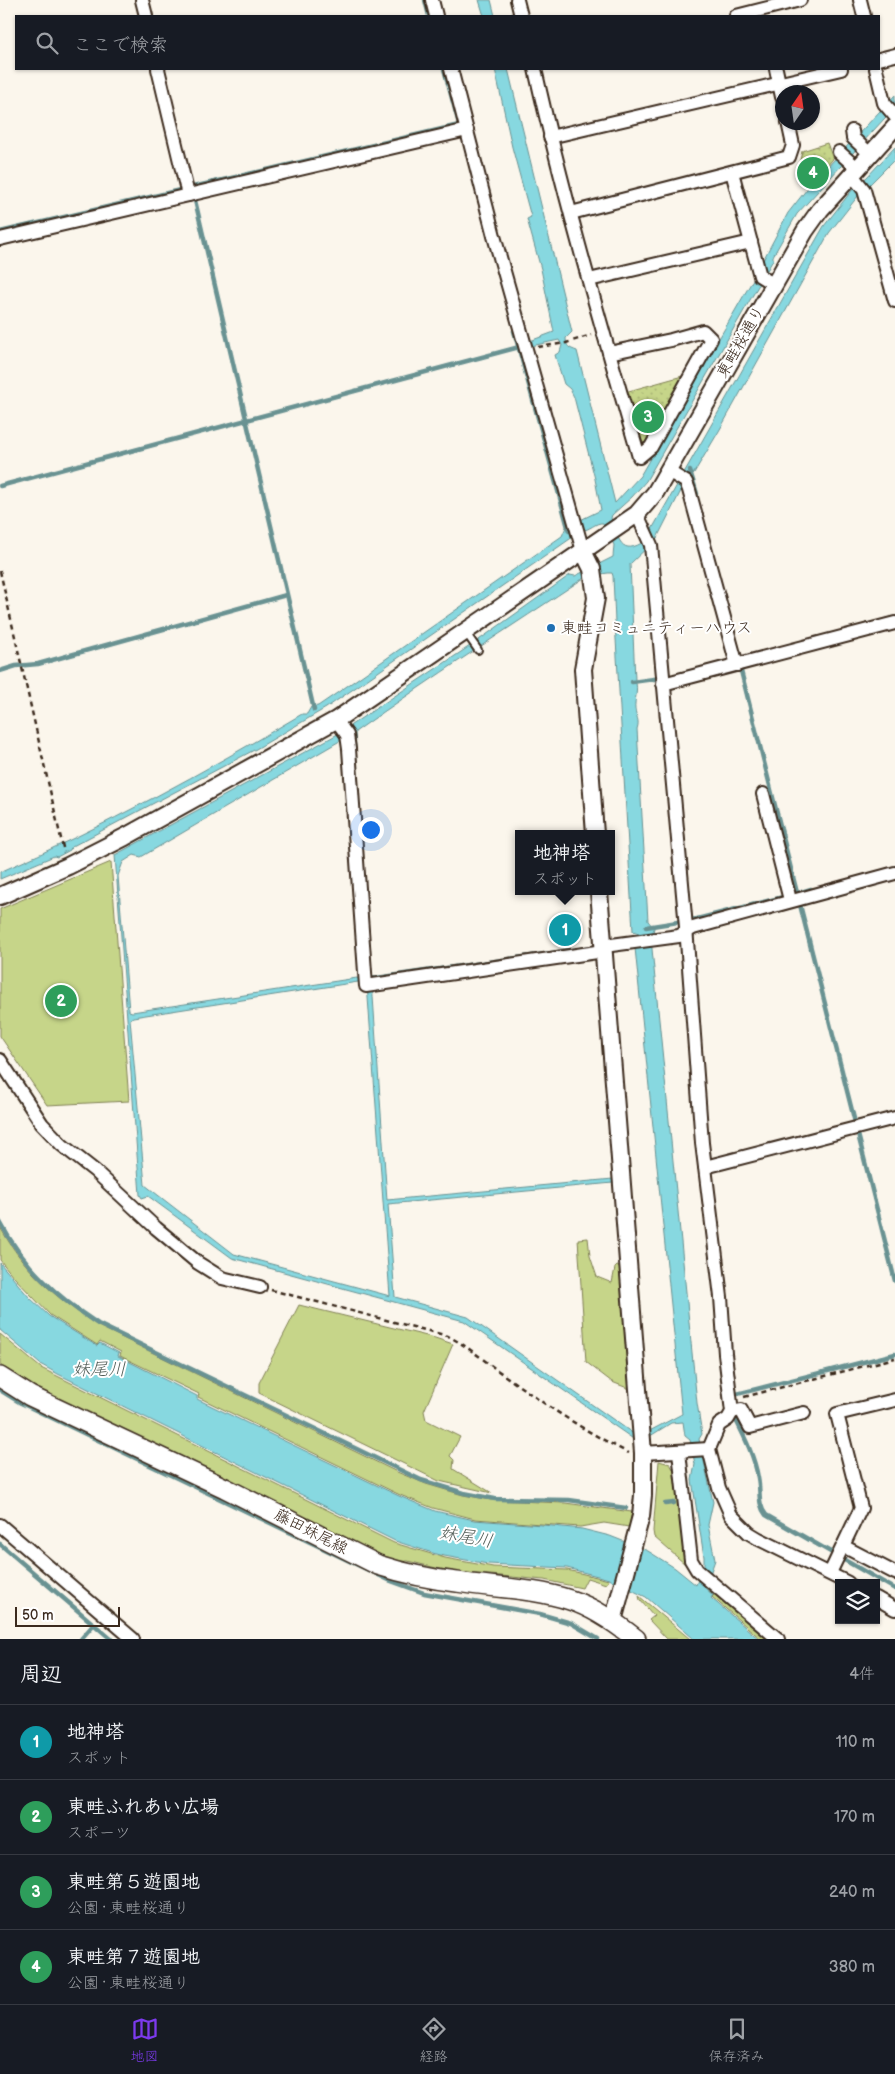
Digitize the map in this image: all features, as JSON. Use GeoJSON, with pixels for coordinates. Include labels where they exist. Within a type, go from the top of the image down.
{"type":"FeatureCollection","features":[{"type":"Feature","properties":{"kind":"main road","name":"藤田妹尾線"},"geometry":{"type":"LineString","coordinates":[[0,1377],[30,1396],[225,1488],[378,1565],[400,1572],[456,1582],[556,1596],[586,1606],[614,1621],[636,1639]]}},
{"type":"Feature","properties":{"kind":"street"},"geometry":{"type":"LineString","coordinates":[[142,0],[146,15]]}},
{"type":"Feature","properties":{"kind":"street"},"geometry":{"type":"LineString","coordinates":[[432,0],[436,15]]}},
{"type":"Feature","properties":{"kind":"street"},"geometry":{"type":"LineString","coordinates":[[517,0],[521,15]]}},
{"type":"Feature","properties":{"kind":"street"},"geometry":{"type":"LineString","coordinates":[[740,15],[800,0]]}},
{"type":"Feature","properties":{"kind":"street"},"geometry":{"type":"LineString","coordinates":[[860,0],[864,15]]}},
{"type":"Feature","properties":{"kind":"street"},"geometry":{"type":"LineString","coordinates":[[880,59],[895,55]]}},
{"type":"Feature","properties":{"kind":"street"},"geometry":{"type":"LineString","coordinates":[[158,70],[190,192]]}},
{"type":"Feature","properties":{"kind":"street"},"geometry":{"type":"LineString","coordinates":[[451,70],[462,131],[526,347],[575,528],[593,574],[596,604],[586,651],[583,679],[595,830]]}},
{"type":"Feature","properties":{"kind":"street"},"geometry":{"type":"LineString","coordinates":[[535,70],[550,137],[603,332],[638,457],[651,447],[711,339],[703,330],[671,340],[609,353]]}},
{"type":"Feature","properties":{"kind":"street"},"geometry":{"type":"LineString","coordinates":[[776,70],[780,84]]}},
{"type":"Feature","properties":{"kind":"street"},"geometry":{"type":"LineString","coordinates":[[550,137],[837,70]]}},
{"type":"Feature","properties":{"kind":"street"},"geometry":{"type":"LineString","coordinates":[[876,70],[884,104],[895,116]]}},
{"type":"Feature","properties":{"kind":"street","name":"東畦桜通り"},"geometry":{"type":"LineString","coordinates":[[0,896],[68,866],[342,728],[583,551],[637,514],[655,492],[668,471],[805,230],[853,171],[859,142],[895,127]]}},
{"type":"Feature","properties":{"kind":"street"},"geometry":{"type":"LineString","coordinates":[[571,213],[789,157],[793,145],[790,130]]}},
{"type":"Feature","properties":{"kind":"street"},"geometry":{"type":"LineString","coordinates":[[0,239],[125,205],[462,131]]}},
{"type":"Feature","properties":{"kind":"street"},"geometry":{"type":"LineString","coordinates":[[853,171],[895,301]]}},
{"type":"Feature","properties":{"kind":"street"},"geometry":{"type":"LineString","coordinates":[[732,172],[760,276],[773,284]]}},
{"type":"Feature","properties":{"kind":"street"},"geometry":{"type":"LineString","coordinates":[[589,280],[751,242]]}},
{"type":"Feature","properties":{"kind":"street"},"geometry":{"type":"LineString","coordinates":[[668,471],[686,482],[689,490],[736,662]]}},
{"type":"Feature","properties":{"kind":"street"},"geometry":{"type":"LineString","coordinates":[[637,514],[648,540],[686,925],[693,1035],[705,1167],[731,1407],[728,1419],[719,1425],[695,1450],[691,1560],[697,1570],[778,1639]]}},
{"type":"Feature","properties":{"kind":"street"},"geometry":{"type":"LineString","coordinates":[[662,679],[895,623]]}},
{"type":"Feature","properties":{"kind":"street"},"geometry":{"type":"LineString","coordinates":[[342,728],[368,982],[604,949],[643,940],[679,936],[686,925]]}},
{"type":"Feature","properties":{"kind":"street"},"geometry":{"type":"LineString","coordinates":[[764,794],[793,897]]}},
{"type":"Feature","properties":{"kind":"street"},"geometry":{"type":"LineString","coordinates":[[686,925],[693,928],[793,897],[895,873]]}},
{"type":"Feature","properties":{"kind":"street"},"geometry":{"type":"LineString","coordinates":[[599,895],[643,1453],[643,1495],[636,1537],[614,1621]]}},
{"type":"Feature","properties":{"kind":"street"},"geometry":{"type":"LineString","coordinates":[[0,1060],[42,1124],[62,1145],[95,1171],[156,1228],[198,1263],[222,1278],[260,1287]]}},
{"type":"Feature","properties":{"kind":"street"},"geometry":{"type":"LineString","coordinates":[[705,1167],[895,1118]]}},
{"type":"Feature","properties":{"kind":"street"},"geometry":{"type":"LineString","coordinates":[[832,1568],[860,1508],[837,1414],[895,1400]]}},
{"type":"Feature","properties":{"kind":"street"},"geometry":{"type":"LineString","coordinates":[[731,1407],[741,1410],[750,1427],[804,1413]]}},
{"type":"Feature","properties":{"kind":"street"},"geometry":{"type":"LineString","coordinates":[[643,1453],[695,1450]]}},
{"type":"Feature","properties":{"kind":"street"},"geometry":{"type":"LineString","coordinates":[[695,1450],[731,1515],[749,1533],[770,1545],[832,1568],[844,1579]]}},
{"type":"Feature","properties":{"kind":"street"},"geometry":{"type":"LineString","coordinates":[[0,1525],[133,1639]]}},
{"type":"Feature","properties":{"kind":"street"},"geometry":{"type":"LineString","coordinates":[[843,1547],[895,1574]]}},
{"type":"Feature","properties":{"kind":"street"},"geometry":{"type":"LineString","coordinates":[[880,1600],[895,1609]]}},
{"type":"Feature","properties":{"kind":"lane"},"geometry":{"type":"LineString","coordinates":[[468,637],[478,650]]}},
{"type":"Feature","properties":{"kind":"path"},"geometry":{"type":"LineString","coordinates":[[526,347],[566,343],[603,332]]}},
{"type":"Feature","properties":{"kind":"path"},"geometry":{"type":"LineString","coordinates":[[0,571],[64,852]]}},
{"type":"Feature","properties":{"kind":"path"},"geometry":{"type":"LineString","coordinates":[[557,929],[558,946]]}},
{"type":"Feature","properties":{"kind":"path"},"geometry":{"type":"LineString","coordinates":[[260,1287],[448,1336],[467,1345],[510,1380],[598,1438],[629,1453],[643,1453]]}},
{"type":"Feature","properties":{"kind":"path"},"geometry":{"type":"LineString","coordinates":[[731,1407],[746,1395],[895,1358]]}},
{"type":"Feature","properties":{"kind":"green space"},"geometry":{"type":"Polygon","coordinates":[[[827,143],[833,159],[809,186],[802,160],[800,160],[802,151],[827,143]]]}},
{"type":"Feature","properties":{"kind":"green space"},"geometry":{"type":"Polygon","coordinates":[[[686,375],[650,443],[639,442],[625,392],[686,375]]]}},
{"type":"Feature","properties":{"kind":"green space"},"geometry":{"type":"Polygon","coordinates":[[[111,862],[129,1101],[47,1105],[0,1036],[0,909],[111,862]]]}},
{"type":"Feature","properties":{"kind":"green space"},"geometry":{"type":"Polygon","coordinates":[[[0,1227],[20,1258],[31,1271],[68,1305],[98,1326],[397,1472],[426,1484],[463,1495],[491,1500],[565,1503],[632,1512],[629,1527],[604,1523],[580,1527],[475,1519],[433,1508],[400,1495],[198,1397],[199,1394],[120,1356],[121,1352],[100,1341],[97,1345],[50,1315],[0,1260],[0,1227]]]}},
{"type":"Feature","properties":{"kind":"green space"},"geometry":{"type":"Polygon","coordinates":[[[588,1238],[590,1256],[597,1277],[612,1283],[615,1268],[617,1266],[621,1267],[630,1389],[612,1382],[586,1362],[578,1239],[588,1238]]]}},
{"type":"Feature","properties":{"kind":"green space"},"geometry":{"type":"Polygon","coordinates":[[[299,1305],[453,1344],[424,1411],[426,1420],[460,1437],[450,1456],[454,1460],[453,1469],[492,1493],[439,1481],[259,1393],[259,1383],[299,1305]]]}},
{"type":"Feature","properties":{"kind":"green space"},"geometry":{"type":"Polygon","coordinates":[[[0,1334],[41,1368],[394,1543],[445,1558],[493,1567],[567,1570],[609,1580],[606,1584],[587,1578],[582,1588],[544,1580],[448,1571],[408,1561],[386,1563],[52,1397],[0,1365],[0,1334]]]}},
{"type":"Feature","properties":{"kind":"green space"},"geometry":{"type":"Polygon","coordinates":[[[659,1461],[670,1464],[675,1472],[685,1564],[654,1537],[659,1461]]]}},
{"type":"Feature","properties":{"kind":"green space"},"geometry":{"type":"Polygon","coordinates":[[[708,1585],[771,1639],[761,1639],[712,1597],[714,1595],[706,1588],[708,1585]]]}},
{"type":"Feature","properties":{"kind":"green space"},"geometry":{"type":"Polygon","coordinates":[[[639,1596],[690,1639],[667,1639],[649,1620],[654,1616],[640,1600],[639,1596]]]}},
{"type":"Feature","properties":{"kind":"water"},"geometry":{"type":"Polygon","coordinates":[[[479,0],[491,0],[495,15],[484,15],[479,0]]]}},
{"type":"Feature","properties":{"kind":"water","name":"妹尾川"},"geometry":{"type":"Polygon","coordinates":[[[495,70],[508,70],[572,332],[566,338],[567,345],[577,351],[615,503],[640,476],[751,283],[788,213],[807,189],[895,95],[895,107],[797,214],[773,256],[773,260],[646,481],[611,518],[620,541],[628,547],[634,547],[651,537],[651,531],[824,226],[853,189],[895,147],[895,159],[858,196],[829,233],[719,431],[694,473],[687,479],[657,538],[630,564],[635,680],[637,687],[635,709],[638,721],[648,921],[654,928],[651,933],[652,949],[697,1403],[702,1434],[699,1439],[713,1502],[708,1525],[715,1560],[705,1588],[713,1595],[711,1598],[759,1639],[694,1639],[646,1597],[609,1579],[567,1568],[488,1564],[439,1555],[395,1541],[58,1374],[40,1364],[0,1330],[0,1263],[29,1297],[49,1316],[97,1346],[100,1343],[119,1353],[118,1356],[197,1396],[197,1399],[399,1496],[435,1511],[474,1520],[582,1529],[610,1536],[648,1551],[675,1568],[696,1585],[704,1564],[704,1557],[692,1480],[695,1464],[690,1440],[685,1436],[683,1422],[671,1423],[639,1443],[464,1321],[232,1258],[148,1196],[142,1198],[140,1195],[115,855],[336,735],[476,642],[570,575],[575,576],[613,557],[614,545],[603,523],[581,530],[326,708],[256,749],[71,847],[70,850],[57,857],[54,856],[0,879],[0,872],[115,818],[191,778],[302,714],[307,714],[311,707],[318,706],[562,536],[566,527],[601,510],[574,397],[570,389],[564,384],[555,355],[560,352],[562,345],[559,340],[531,346],[530,341],[554,332],[541,269],[527,219],[531,217],[512,147],[495,70]],[[612,573],[587,576],[355,732],[371,977],[588,946],[589,951],[372,982],[387,1200],[613,1179],[613,1183],[388,1204],[395,1297],[468,1317],[638,1437],[682,1414],[635,948],[640,944],[639,933],[633,931],[613,576],[612,573]],[[350,735],[141,857],[134,855],[123,862],[118,876],[129,1011],[357,978],[363,980],[350,735]],[[358,982],[130,1019],[145,1185],[234,1254],[390,1296],[367,984],[358,982]]]}},
{"type":"Feature","properties":{"kind":"waterway"},"geometry":{"type":"LineString","coordinates":[[425,0],[429,15]]}},
{"type":"Feature","properties":{"kind":"waterway"},"geometry":{"type":"LineString","coordinates":[[444,70],[460,128]]}},
{"type":"Feature","properties":{"kind":"waterway"},"geometry":{"type":"LineString","coordinates":[[0,232],[459,125]]}},
{"type":"Feature","properties":{"kind":"waterway"},"geometry":{"type":"LineString","coordinates":[[194,196],[314,710]]}},
{"type":"Feature","properties":{"kind":"waterway"},"geometry":{"type":"LineString","coordinates":[[514,331],[569,531]]}},
{"type":"Feature","properties":{"kind":"waterway"},"geometry":{"type":"LineString","coordinates":[[0,486],[523,346]]}},
{"type":"Feature","properties":{"kind":"waterway"},"geometry":{"type":"LineString","coordinates":[[690,471],[697,494]]}},
{"type":"Feature","properties":{"kind":"waterway"},"geometry":{"type":"LineString","coordinates":[[0,671],[16,666],[38,664],[286,595]]}},
{"type":"Feature","properties":{"kind":"waterway"},"geometry":{"type":"LineString","coordinates":[[741,671],[895,1281]]}},
{"type":"Feature","properties":{"kind":"waterway"},"geometry":{"type":"LineString","coordinates":[[632,682],[661,678]]}},
{"type":"Feature","properties":{"kind":"waterway"},"geometry":{"type":"LineString","coordinates":[[795,894],[811,889]]}},
{"type":"Feature","properties":{"kind":"waterway"},"geometry":{"type":"LineString","coordinates":[[646,927],[697,919],[787,896]]}},
{"type":"Feature","properties":{"kind":"waterway"},"geometry":{"type":"LineString","coordinates":[[0,1222],[19,1253],[42,1279],[69,1303],[98,1324],[421,1480],[464,1493],[495,1499],[569,1500],[626,1508]]}},
{"type":"Feature","properties":{"kind":"waterway"},"geometry":{"type":"LineString","coordinates":[[737,1394],[895,1354]]}},
{"type":"Feature","properties":{"kind":"waterway"},"geometry":{"type":"LineString","coordinates":[[0,1390],[21,1403],[391,1581],[424,1593],[540,1614],[571,1623],[598,1639]]}},
{"type":"Feature","properties":{"kind":"waterway"},"geometry":{"type":"LineString","coordinates":[[736,1420],[755,1463],[760,1502],[766,1515],[895,1589]]}},
{"type":"Feature","properties":{"kind":"waterway"},"geometry":{"type":"LineString","coordinates":[[665,1504],[674,1503]]}},
{"type":"Feature","properties":{"kind":"waterway"},"geometry":{"type":"LineString","coordinates":[[0,1544],[111,1639]]}},
{"type":"Feature","properties":{"kind":"waterway"},"geometry":{"type":"LineString","coordinates":[[81,1639],[94,1624]]}},
{"type":"Feature","properties":{"kind":"place","name":"東畦第７遊園地"},"geometry":{"type":"Point","coordinates":[813,173]}},
{"type":"Feature","properties":{"kind":"place","name":"東畦第５遊園地"},"geometry":{"type":"Point","coordinates":[648,417]}},
{"type":"Feature","properties":{"kind":"place","name":"東畦コミュニティーハウス"},"geometry":{"type":"Point","coordinates":[551,628]}},
{"type":"Feature","properties":{"kind":"place","name":"地神塔"},"geometry":{"type":"Point","coordinates":[565,930]}},
{"type":"Feature","properties":{"kind":"place","name":"東畦ふれあい広場"},"geometry":{"type":"Point","coordinates":[61,1001]}}]}
